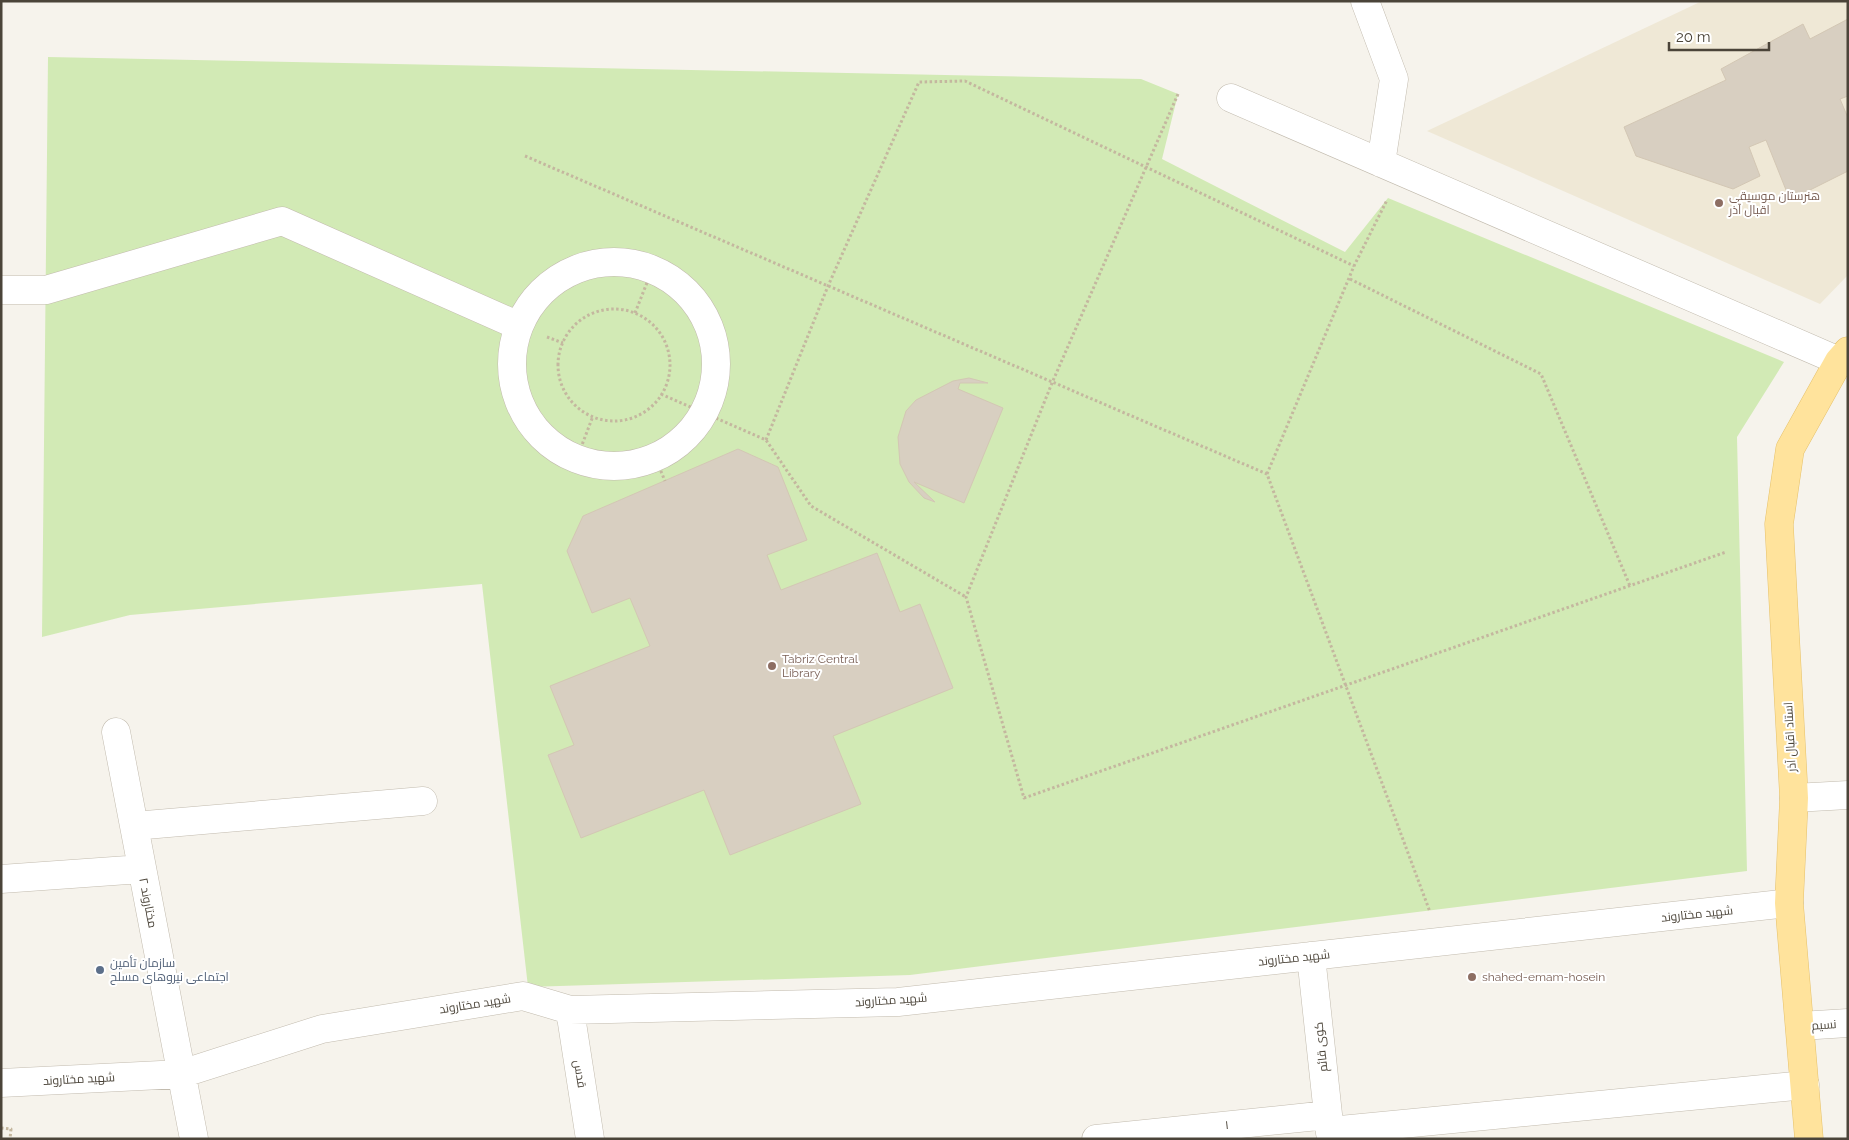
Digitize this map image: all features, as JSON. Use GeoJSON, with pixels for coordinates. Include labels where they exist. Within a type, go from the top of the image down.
{"type":"FeatureCollection","features":[{"type":"Feature","properties":{"kind":"main road","name":"استاد اقبال آذر"},"geometry":{"type":"LineString","coordinates":[[1809,1139],[1789,903],[1794,798],[1779,524],[1790,449],[1843,356]]}},
{"type":"Feature","properties":{"kind":"street"},"geometry":{"type":"LineString","coordinates":[[1365,1],[1394,79],[1381,163]]}},
{"type":"Feature","properties":{"kind":"street"},"geometry":{"type":"LineString","coordinates":[[1231,98],[1381,163],[1843,356]]}},
{"type":"Feature","properties":{"kind":"street"},"geometry":{"type":"LineString","coordinates":[[1,290],[46,290],[282,221],[519,326]]}},
{"type":"Feature","properties":{"kind":"street"},"geometry":{"type":"LineString","coordinates":[[631,262],[652,270],[664,274],[691,296],[710,325],[718,359],[713,394],[698,423],[675,447],[660,469],[646,462],[613,467],[577,458],[551,445],[529,421],[515,390],[511,358],[519,326],[537,296],[564,274],[596,263],[631,262]]}},
{"type":"Feature","properties":{"kind":"street","name":"مختاروند ۲"},"geometry":{"type":"LineString","coordinates":[[116,732],[194,1139]]}},
{"type":"Feature","properties":{"kind":"street"},"geometry":{"type":"LineString","coordinates":[[1794,798],[1848,795]]}},
{"type":"Feature","properties":{"kind":"street"},"geometry":{"type":"LineString","coordinates":[[134,826],[422,801]]}},
{"type":"Feature","properties":{"kind":"street"},"geometry":{"type":"LineString","coordinates":[[1,879],[142,869]]}},
{"type":"Feature","properties":{"kind":"street","name":"شهید مختاروند"},"geometry":{"type":"LineString","coordinates":[[1,1084],[181,1074],[322,1029],[513,997],[523,996],[570,1010],[898,1002],[1789,903]]}},
{"type":"Feature","properties":{"kind":"street","name":"کوی قائم"},"geometry":{"type":"LineString","coordinates":[[1311,956],[1330,1128]]}},
{"type":"Feature","properties":{"kind":"street","name":"قدس"},"geometry":{"type":"LineString","coordinates":[[570,1010],[590,1139]]}},
{"type":"Feature","properties":{"kind":"street","name":"نسیم"},"geometry":{"type":"LineString","coordinates":[[1800,1026],[1848,1023]]}},
{"type":"Feature","properties":{"kind":"street","name":"۱"},"geometry":{"type":"LineString","coordinates":[[1096,1139],[1330,1128],[1805,1085]]}},
{"type":"Feature","properties":{"kind":"path"},"geometry":{"type":"LineString","coordinates":[[766,440],[828,286],[919,82],[965,82],[1354,266]]}},
{"type":"Feature","properties":{"kind":"path"},"geometry":{"type":"LineString","coordinates":[[1178,94],[1052,382],[966,597],[1024,798],[1726,552]]}},
{"type":"Feature","properties":{"kind":"path"},"geometry":{"type":"LineString","coordinates":[[525,156],[1267,474]]}},
{"type":"Feature","properties":{"kind":"path"},"geometry":{"type":"LineString","coordinates":[[1388,198],[1354,266],[1267,474],[1429,910],[1438,942]]}},
{"type":"Feature","properties":{"kind":"path"},"geometry":{"type":"LineString","coordinates":[[635,313],[652,270]]}},
{"type":"Feature","properties":{"kind":"path"},"geometry":{"type":"LineString","coordinates":[[1350,279],[1541,374],[1630,586]]}},
{"type":"Feature","properties":{"kind":"path"},"geometry":{"type":"LineString","coordinates":[[618,309],[635,313],[651,323],[662,336],[669,353],[670,370],[665,388],[661,394],[656,402],[642,414],[625,420],[608,421],[589,415],[573,404],[562,388],[558,369],[560,350],[568,333],[582,319],[599,311],[618,309]]}},
{"type":"Feature","properties":{"kind":"path"},"geometry":{"type":"LineString","coordinates":[[661,394],[766,440],[811,506],[966,597]]}},
{"type":"Feature","properties":{"kind":"path"},"geometry":{"type":"LineString","coordinates":[[577,458],[593,416]]}},
{"type":"Feature","properties":{"kind":"path"},"geometry":{"type":"LineString","coordinates":[[1,1128],[11,1129],[10,1139]]}},
{"type":"Feature","properties":{"kind":"shaded area","name":"هنرستان موسیقی اقبال آذر"},"geometry":{"type":"Polygon","coordinates":[[[1702,1],[1848,1],[1848,275],[1820,304],[1427,131],[1702,1]]]}},
{"type":"Feature","properties":{"kind":"green space"},"geometry":{"type":"Polygon","coordinates":[[[48,57],[1141,79],[1178,94],[1162,159],[1345,252],[1388,198],[1784,362],[1737,437],[1747,871],[910,975],[528,987],[482,584],[130,615],[42,637],[48,57]]]}},
{"type":"Feature","properties":{"kind":"building"},"geometry":{"type":"Polygon","coordinates":[[[1848,19],[1848,96],[1840,99],[1848,118],[1848,171],[1790,200],[1766,140],[1749,147],[1760,176],[1733,189],[1636,156],[1624,127],[1726,80],[1721,69],[1803,24],[1810,39],[1848,19]]]}},
{"type":"Feature","properties":{"kind":"building"},"geometry":{"type":"Polygon","coordinates":[[[969,378],[988,383],[960,383],[958,389],[1003,408],[964,503],[914,482],[935,502],[924,498],[909,482],[900,464],[898,437],[906,411],[916,400],[953,381],[969,378]]]}},
{"type":"Feature","properties":{"kind":"building","name":"Tabriz Central Library"},"geometry":{"type":"Polygon","coordinates":[[[738,449],[778,467],[807,540],[767,555],[781,590],[877,553],[900,612],[920,604],[953,688],[833,736],[861,804],[730,855],[704,790],[581,838],[548,755],[574,745],[550,686],[650,646],[630,598],[592,613],[567,551],[583,516],[738,449]]]}},
{"type":"Feature","properties":{"kind":"place","name":"هنرستان موسیقی اقبال آذر"},"geometry":{"type":"Point","coordinates":[1719,203]}},
{"type":"Feature","properties":{"kind":"place","name":"Tabriz Central Library"},"geometry":{"type":"Point","coordinates":[772,666]}},
{"type":"Feature","properties":{"kind":"place","name":"سازمان تأمین اجتماعی نیروهای مسلح"},"geometry":{"type":"Point","coordinates":[100,970]}},
{"type":"Feature","properties":{"kind":"place","name":"shahed-emam-hosein"},"geometry":{"type":"Point","coordinates":[1472,977]}}]}
